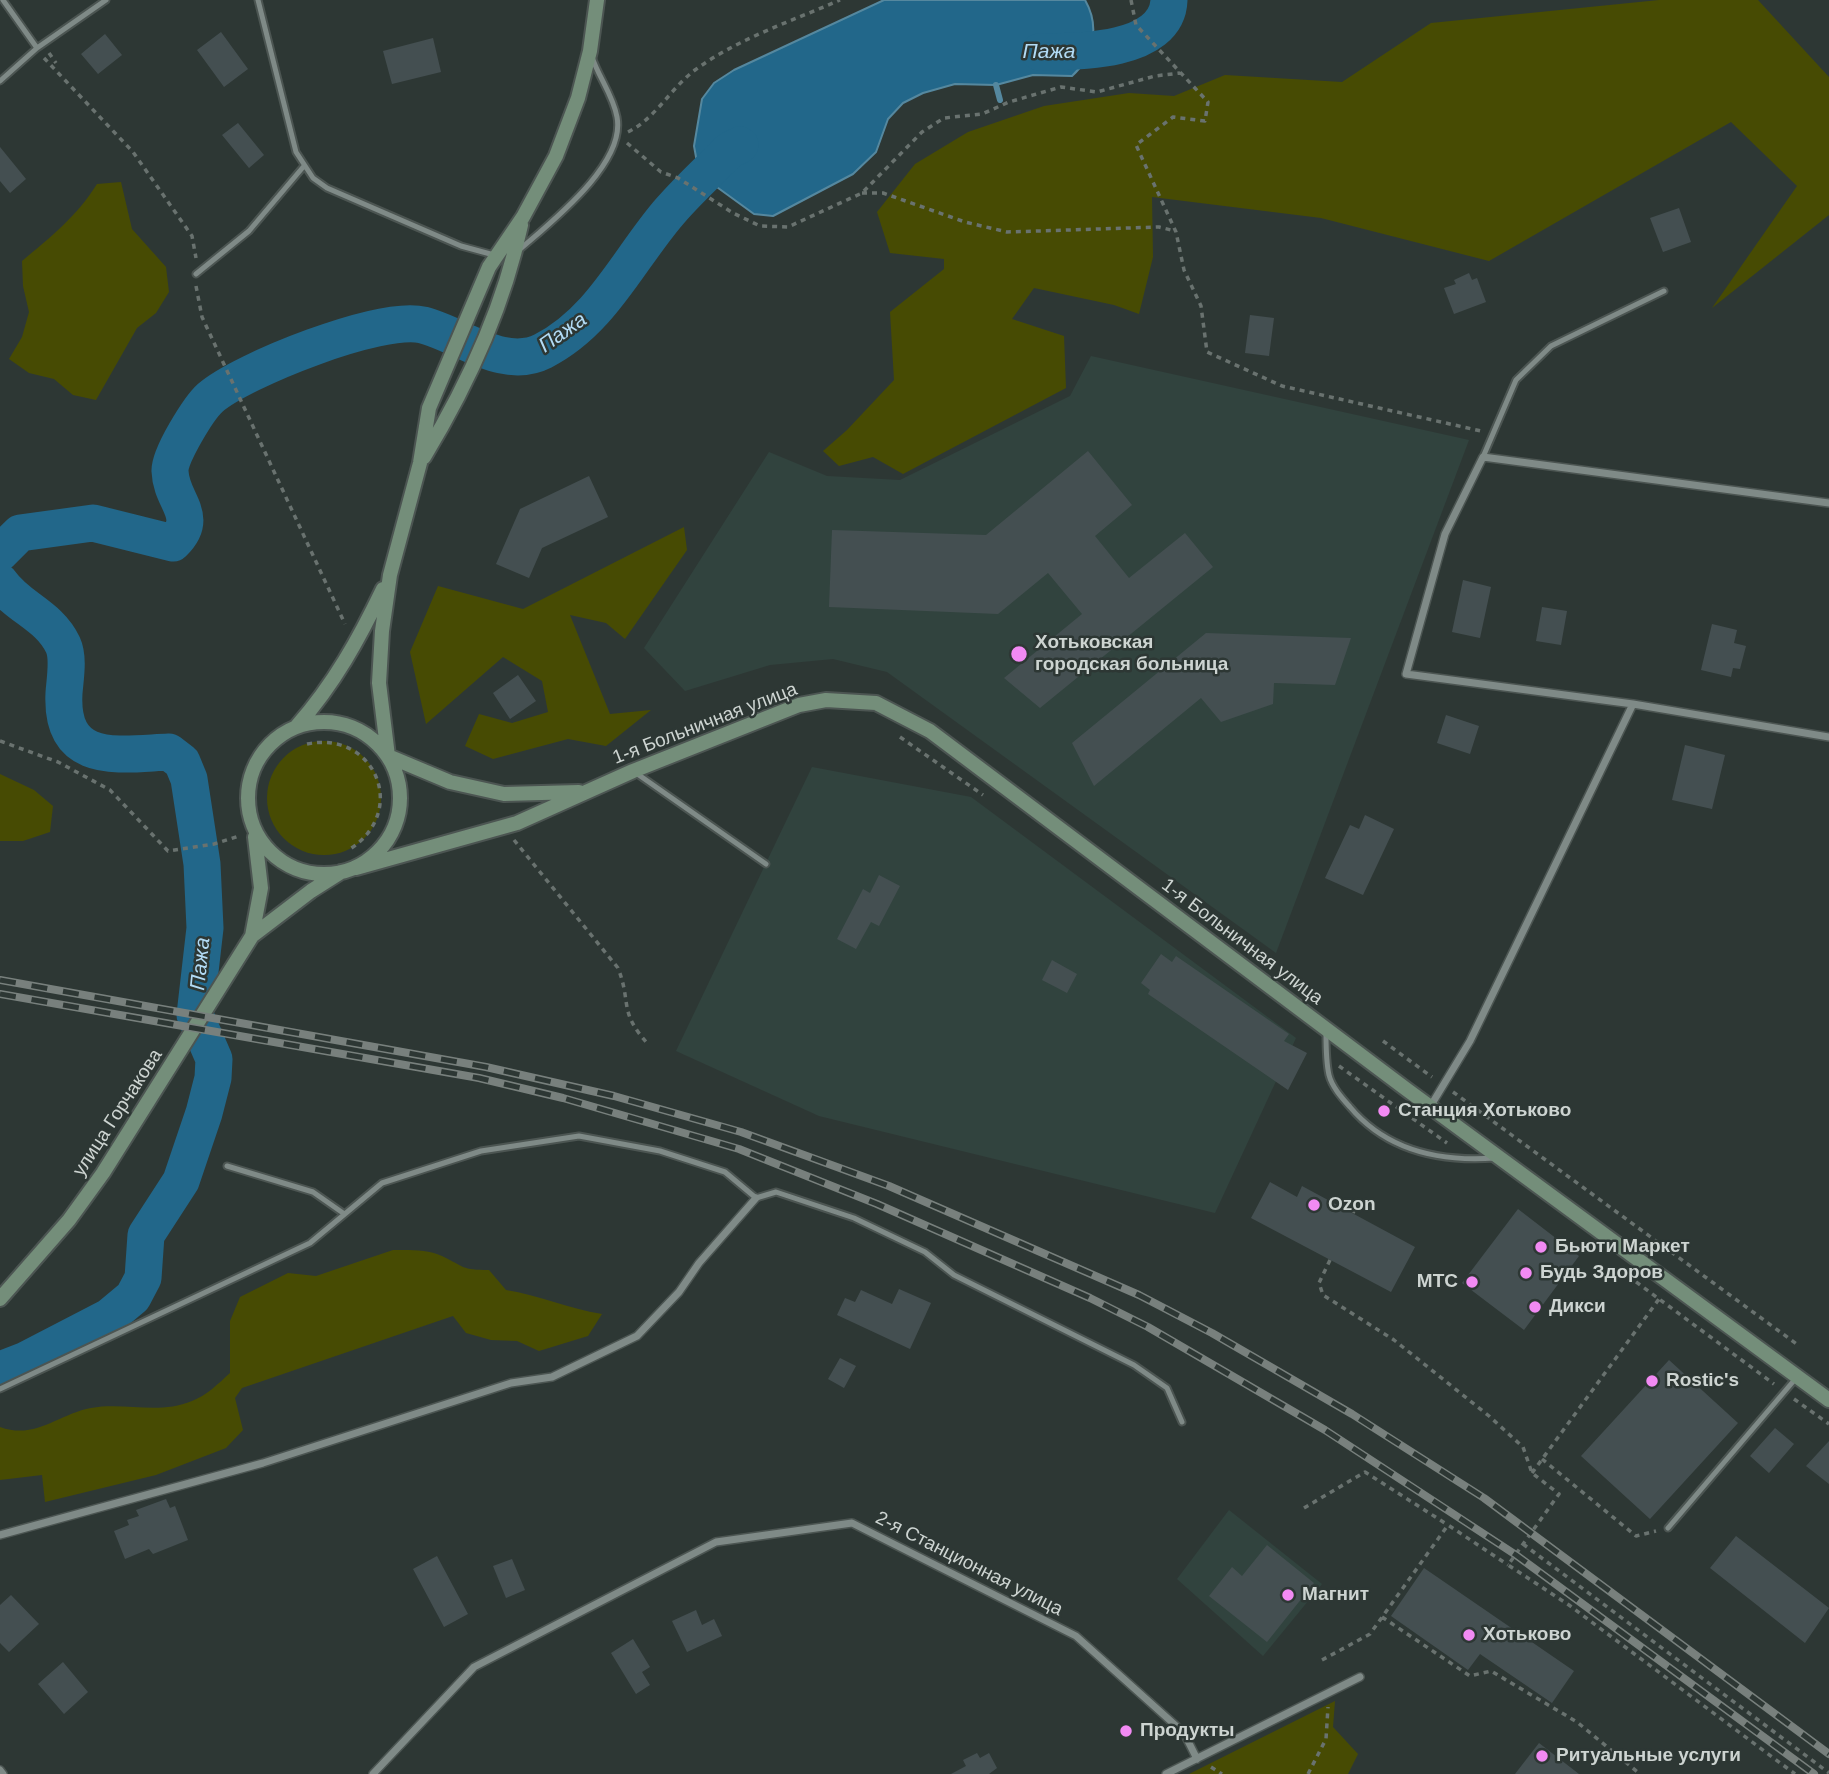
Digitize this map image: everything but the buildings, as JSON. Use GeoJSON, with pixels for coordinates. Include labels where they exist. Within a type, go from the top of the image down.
{"type":"FeatureCollection","features":[{"type":"Feature","properties":{"kind":"main road"},"geometry":{"type":"LineString","coordinates":[[252,936],[311,891],[348,870],[387,841],[397,821],[399,788],[388,756],[379,683],[390,575],[420,463],[429,408],[493,262],[523,217],[556,156],[578,98],[590,51],[597,0]]}},
{"type":"Feature","properties":{"kind":"main road"},"geometry":{"type":"LineString","coordinates":[[420,463],[448,417],[510,276],[523,217]]}},
{"type":"Feature","properties":{"kind":"main road"},"geometry":{"type":"LineString","coordinates":[[252,936],[261,888],[248,802],[250,778],[260,756],[276,738],[297,726],[322,697],[353,651],[390,575]]}},
{"type":"Feature","properties":{"kind":"main road","name":"1-я Больничная улица"},"geometry":{"type":"LineString","coordinates":[[348,870],[517,823],[633,771],[799,705],[826,700],[876,703],[930,731],[1326,1030],[1829,1401]]}},
{"type":"Feature","properties":{"kind":"main road"},"geometry":{"type":"LineString","coordinates":[[297,726],[322,722],[348,725],[370,737],[388,756],[450,782],[504,794],[585,792]]}},
{"type":"Feature","properties":{"kind":"main road"},"geometry":{"type":"LineString","coordinates":[[254,830],[267,848],[288,865],[314,874],[348,870]]}},
{"type":"Feature","properties":{"kind":"main road","name":"улица Горчакова"},"geometry":{"type":"LineString","coordinates":[[0,1299],[69,1220],[130,1133],[252,936]]}},
{"type":"Feature","properties":{"kind":"street"},"geometry":{"type":"LineString","coordinates":[[1829,503],[1483,457],[1445,534],[1406,674],[1633,704],[1829,737]]}},
{"type":"Feature","properties":{"kind":"street"},"geometry":{"type":"LineString","coordinates":[[1430,1107],[1470,1041],[1633,704]]}},
{"type":"Feature","properties":{"kind":"street"},"geometry":{"type":"LineString","coordinates":[[0,1535],[262,1463],[511,1383],[552,1377],[637,1336],[679,1292],[699,1263],[756,1198]]}},
{"type":"Feature","properties":{"kind":"street","name":"2-я Станционная улица"},"geometry":{"type":"LineString","coordinates":[[373,1774],[474,1667],[716,1542],[852,1523],[1076,1636],[1184,1733],[1197,1759]]}},
{"type":"Feature","properties":{"kind":"street"},"geometry":{"type":"LineString","coordinates":[[1166,1774],[1360,1677]]}},
{"type":"Feature","properties":{"kind":"lane"},"geometry":{"type":"LineString","coordinates":[[3,0],[37,48]]}},
{"type":"Feature","properties":{"kind":"lane"},"geometry":{"type":"LineString","coordinates":[[0,81],[37,48],[53,40],[106,0]]}},
{"type":"Feature","properties":{"kind":"lane"},"geometry":{"type":"LineString","coordinates":[[258,0],[296,152],[304,166],[327,188],[493,262]]}},
{"type":"Feature","properties":{"kind":"lane"},"geometry":{"type":"LineString","coordinates":[[515,253],[587,187],[611,155],[618,136],[613,101],[590,51]]}},
{"type":"Feature","properties":{"kind":"lane"},"geometry":{"type":"LineString","coordinates":[[195,274],[249,231],[304,166]]}},
{"type":"Feature","properties":{"kind":"lane"},"geometry":{"type":"LineString","coordinates":[[1483,457],[1516,380],[1551,346],[1664,291]]}},
{"type":"Feature","properties":{"kind":"lane"},"geometry":{"type":"LineString","coordinates":[[633,771],[765,864]]}},
{"type":"Feature","properties":{"kind":"lane"},"geometry":{"type":"LineString","coordinates":[[1326,1030],[1329,1076],[1341,1096],[1377,1132],[1417,1152],[1442,1158],[1499,1158]]}},
{"type":"Feature","properties":{"kind":"lane"},"geometry":{"type":"LineString","coordinates":[[0,1389],[310,1243],[382,1183],[481,1151],[579,1136],[660,1150],[725,1172],[756,1198],[776,1192],[854,1218],[925,1252],[954,1275],[1134,1365],[1167,1388],[1182,1422]]}},
{"type":"Feature","properties":{"kind":"lane"},"geometry":{"type":"LineString","coordinates":[[228,1166],[313,1192],[343,1213]]}},
{"type":"Feature","properties":{"kind":"lane"},"geometry":{"type":"LineString","coordinates":[[1668,1528],[1797,1377]]}},
{"type":"Feature","properties":{"kind":"path"},"geometry":{"type":"LineString","coordinates":[[840,0],[712,58],[675,88],[639,126],[618,136],[661,172],[678,178],[704,196],[760,226],[788,227],[862,193],[922,132],[944,118],[982,114],[1009,102],[1061,87],[1097,92],[1156,76],[1181,73]]}},
{"type":"Feature","properties":{"kind":"path"},"geometry":{"type":"LineString","coordinates":[[1131,0],[1136,25],[1208,102],[1205,121],[1173,117],[1136,145],[1176,232],[1184,270],[1202,306],[1206,352],[1282,386],[1493,434]]}},
{"type":"Feature","properties":{"kind":"path"},"geometry":{"type":"LineString","coordinates":[[37,48],[133,152],[192,236],[196,249]]}},
{"type":"Feature","properties":{"kind":"path"},"geometry":{"type":"LineString","coordinates":[[862,193],[883,193],[965,222],[1007,232],[1159,227],[1176,232]]}},
{"type":"Feature","properties":{"kind":"path"},"geometry":{"type":"LineString","coordinates":[[202,317],[328,590]]}},
{"type":"Feature","properties":{"kind":"path"},"geometry":{"type":"LineString","coordinates":[[894,733],[994,803]]}},
{"type":"Feature","properties":{"kind":"path"},"geometry":{"type":"LineString","coordinates":[[0,741],[58,762],[110,790],[168,851],[214,844],[254,830]]}},
{"type":"Feature","properties":{"kind":"path"},"geometry":{"type":"LineString","coordinates":[[307,744],[326,741],[345,746],[362,756],[378,781],[381,801],[376,820],[366,837],[350,849]]}},
{"type":"Feature","properties":{"kind":"path"},"geometry":{"type":"LineString","coordinates":[[524,833],[512,838],[618,968],[626,989],[624,1008],[633,1028],[648,1044]]}},
{"type":"Feature","properties":{"kind":"path"},"geometry":{"type":"LineString","coordinates":[[1383,1041],[1798,1345]]}},
{"type":"Feature","properties":{"kind":"path"},"geometry":{"type":"LineString","coordinates":[[1328,1057],[1472,1160]]}},
{"type":"Feature","properties":{"kind":"path"},"geometry":{"type":"LineString","coordinates":[[1330,1260],[1319,1283],[1323,1295],[1394,1340],[1489,1416],[1523,1447],[1532,1473],[1559,1494],[1508,1565]]}},
{"type":"Feature","properties":{"kind":"path"},"geometry":{"type":"LineString","coordinates":[[1620,1270],[1829,1424]]}},
{"type":"Feature","properties":{"kind":"path"},"geometry":{"type":"LineString","coordinates":[[1532,1473],[1659,1299]]}},
{"type":"Feature","properties":{"kind":"path"},"geometry":{"type":"LineString","coordinates":[[1542,1460],[1636,1536],[1668,1528]]}},
{"type":"Feature","properties":{"kind":"path"},"geometry":{"type":"LineString","coordinates":[[1304,1508],[1365,1472],[1569,1605],[1795,1774]]}},
{"type":"Feature","properties":{"kind":"path"},"geometry":{"type":"LineString","coordinates":[[1322,1660],[1370,1634],[1448,1525]]}},
{"type":"Feature","properties":{"kind":"path"},"geometry":{"type":"LineString","coordinates":[[1523,1544],[1829,1773]]}},
{"type":"Feature","properties":{"kind":"path"},"geometry":{"type":"LineString","coordinates":[[1382,1618],[1470,1676],[1491,1671],[1577,1722],[1640,1774]]}},
{"type":"Feature","properties":{"kind":"path"},"geometry":{"type":"LineString","coordinates":[[1308,1774],[1326,1740],[1328,1705]]}},
{"type":"Feature","properties":{"kind":"shaded area"},"geometry":{"type":"Polygon","coordinates":[[[1659,0],[1758,0],[1829,77],[1829,215],[1712,308],[1797,186],[1731,122],[1489,261],[1321,218],[1152,197],[1153,257],[1139,314],[1114,305],[1034,288],[1012,319],[1064,336],[1066,388],[903,474],[873,457],[839,466],[823,451],[847,430],[894,380],[890,312],[944,269],[944,259],[890,253],[877,212],[915,164],[968,132],[1044,106],[1129,93],[1174,96],[1225,75],[1342,82],[1431,23],[1659,0]]]}},
{"type":"Feature","properties":{"kind":"shaded area"},"geometry":{"type":"Polygon","coordinates":[[[121,182],[132,229],[166,267],[169,292],[156,313],[137,328],[96,400],[73,395],[54,379],[29,373],[9,359],[22,337],[29,312],[23,286],[22,261],[72,216],[97,184],[121,182]]]}},
{"type":"Feature","properties":{"kind":"shaded area","name":"Хотьковская городская больница"},"geometry":{"type":"Polygon","coordinates":[[[1091,356],[1469,440],[1276,953],[887,672],[833,659],[770,665],[685,691],[644,648],[769,452],[827,476],[900,480],[1070,396],[1091,356]]]}},
{"type":"Feature","properties":{"kind":"shaded area"},"geometry":{"type":"Polygon","coordinates":[[[684,527],[687,550],[625,639],[606,623],[570,615],[610,714],[651,710],[606,746],[568,739],[493,759],[465,746],[479,714],[512,723],[548,712],[542,681],[503,657],[426,724],[410,652],[438,586],[523,609],[684,527]]]}},
{"type":"Feature","properties":{"kind":"shaded area"},"geometry":{"type":"Polygon","coordinates":[[[324,741],[346,746],[364,758],[376,776],[381,798],[376,820],[364,838],[346,850],[324,855],[302,850],[284,838],[272,820],[267,798],[272,776],[284,758],[302,746],[324,741]]]}},
{"type":"Feature","properties":{"kind":"shaded area"},"geometry":{"type":"Polygon","coordinates":[[[812,767],[971,797],[1296,1038],[1215,1213],[819,1116],[676,1051],[812,767]]]}},
{"type":"Feature","properties":{"kind":"shaded area"},"geometry":{"type":"Polygon","coordinates":[[[0,774],[34,790],[53,806],[50,832],[23,841],[0,841],[0,774]]]}},
{"type":"Feature","properties":{"kind":"shaded area"},"geometry":{"type":"Polygon","coordinates":[[[393,1250],[418,1250],[436,1254],[468,1268],[489,1270],[506,1290],[602,1314],[588,1336],[539,1351],[517,1341],[491,1340],[466,1333],[453,1316],[242,1388],[235,1398],[243,1430],[226,1448],[156,1475],[45,1502],[42,1475],[0,1480],[0,1427],[13,1430],[36,1428],[91,1408],[155,1408],[192,1401],[230,1373],[230,1321],[240,1297],[288,1273],[316,1276],[393,1250]]]}},
{"type":"Feature","properties":{"kind":"shaded area"},"geometry":{"type":"Polygon","coordinates":[[[1229,1510],[1322,1584],[1263,1656],[1177,1579],[1229,1510]]]}},
{"type":"Feature","properties":{"kind":"shaded area"},"geometry":{"type":"Polygon","coordinates":[[[1335,1701],[1333,1727],[1358,1754],[1348,1774],[1189,1774],[1335,1701]]]}},
{"type":"Feature","properties":{"kind":"water"},"geometry":{"type":"Polygon","coordinates":[[[884,0],[1085,0],[1090,10],[1093,30],[1090,50],[1072,76],[1033,75],[996,85],[955,84],[923,93],[903,103],[888,119],[876,152],[853,174],[773,216],[754,214],[703,177],[698,168],[694,146],[702,99],[714,83],[734,70],[884,0]]]}},
{"type":"Feature","properties":{"kind":"waterway","name":"Пажа"},"geometry":{"type":"LineString","coordinates":[[1039,52],[1095,50],[1136,40],[1153,30],[1164,17],[1169,0]]}},
{"type":"Feature","properties":{"kind":"waterway"},"geometry":{"type":"LineString","coordinates":[[996,85],[1000,100]]}},
{"type":"Feature","properties":{"kind":"waterway","name":"Пажа"},"geometry":{"type":"LineString","coordinates":[[0,553],[20,533],[93,523],[173,543],[181,533],[185,517],[172,482],[171,464],[179,444],[199,412],[210,398],[227,386],[313,347],[377,328],[403,324],[423,325],[483,349],[513,357],[543,351],[582,323],[613,287],[670,211],[730,150],[740,145]]}},
{"type":"Feature","properties":{"kind":"waterway","name":"Пажа"},"geometry":{"type":"LineString","coordinates":[[0,582],[15,599],[50,626],[63,645],[66,662],[65,717],[72,734],[83,745],[113,754],[169,752],[182,762],[189,779],[202,864],[205,928],[195,1015],[214,1059],[213,1078],[204,1113],[181,1181],[146,1235],[143,1278],[133,1297],[109,1317],[26,1360],[0,1370]]}},
{"type":"Feature","properties":{"kind":"railway"},"geometry":{"type":"LineString","coordinates":[[0,980],[486,1067],[614,1096],[741,1132],[889,1186],[1139,1295],[1212,1333],[1352,1414],[1484,1498],[1829,1754]]}},
{"type":"Feature","properties":{"kind":"railway"},"geometry":{"type":"LineString","coordinates":[[0,994],[479,1078],[563,1098],[739,1149],[877,1204],[1090,1298],[1148,1327],[1325,1430],[1516,1555],[1814,1774]]}},
{"type":"Feature","properties":{"kind":"place","name":"Хотьковская городская больница"},"geometry":{"type":"Point","coordinates":[1019,654]}},
{"type":"Feature","properties":{"kind":"place","name":"Станция Хотьково"},"geometry":{"type":"Point","coordinates":[1384,1111]}},
{"type":"Feature","properties":{"kind":"place","name":"Ozon"},"geometry":{"type":"Point","coordinates":[1314,1205]}},
{"type":"Feature","properties":{"kind":"place","name":"Бьюти Маркет"},"geometry":{"type":"Point","coordinates":[1541,1247]}},
{"type":"Feature","properties":{"kind":"place","name":"Будь Здоров"},"geometry":{"type":"Point","coordinates":[1526,1273]}},
{"type":"Feature","properties":{"kind":"place","name":"МТС"},"geometry":{"type":"Point","coordinates":[1472,1282]}},
{"type":"Feature","properties":{"kind":"place","name":"Дикси"},"geometry":{"type":"Point","coordinates":[1535,1307]}},
{"type":"Feature","properties":{"kind":"place","name":"Rostic's"},"geometry":{"type":"Point","coordinates":[1652,1381]}},
{"type":"Feature","properties":{"kind":"place","name":"Магнит"},"geometry":{"type":"Point","coordinates":[1288,1595]}},
{"type":"Feature","properties":{"kind":"place","name":"Хотьково"},"geometry":{"type":"Point","coordinates":[1469,1635]}},
{"type":"Feature","properties":{"kind":"place","name":"Продукты"},"geometry":{"type":"Point","coordinates":[1126,1731]}},
{"type":"Feature","properties":{"kind":"place","name":"Ритуальные услуги"},"geometry":{"type":"Point","coordinates":[1542,1756]}}]}
